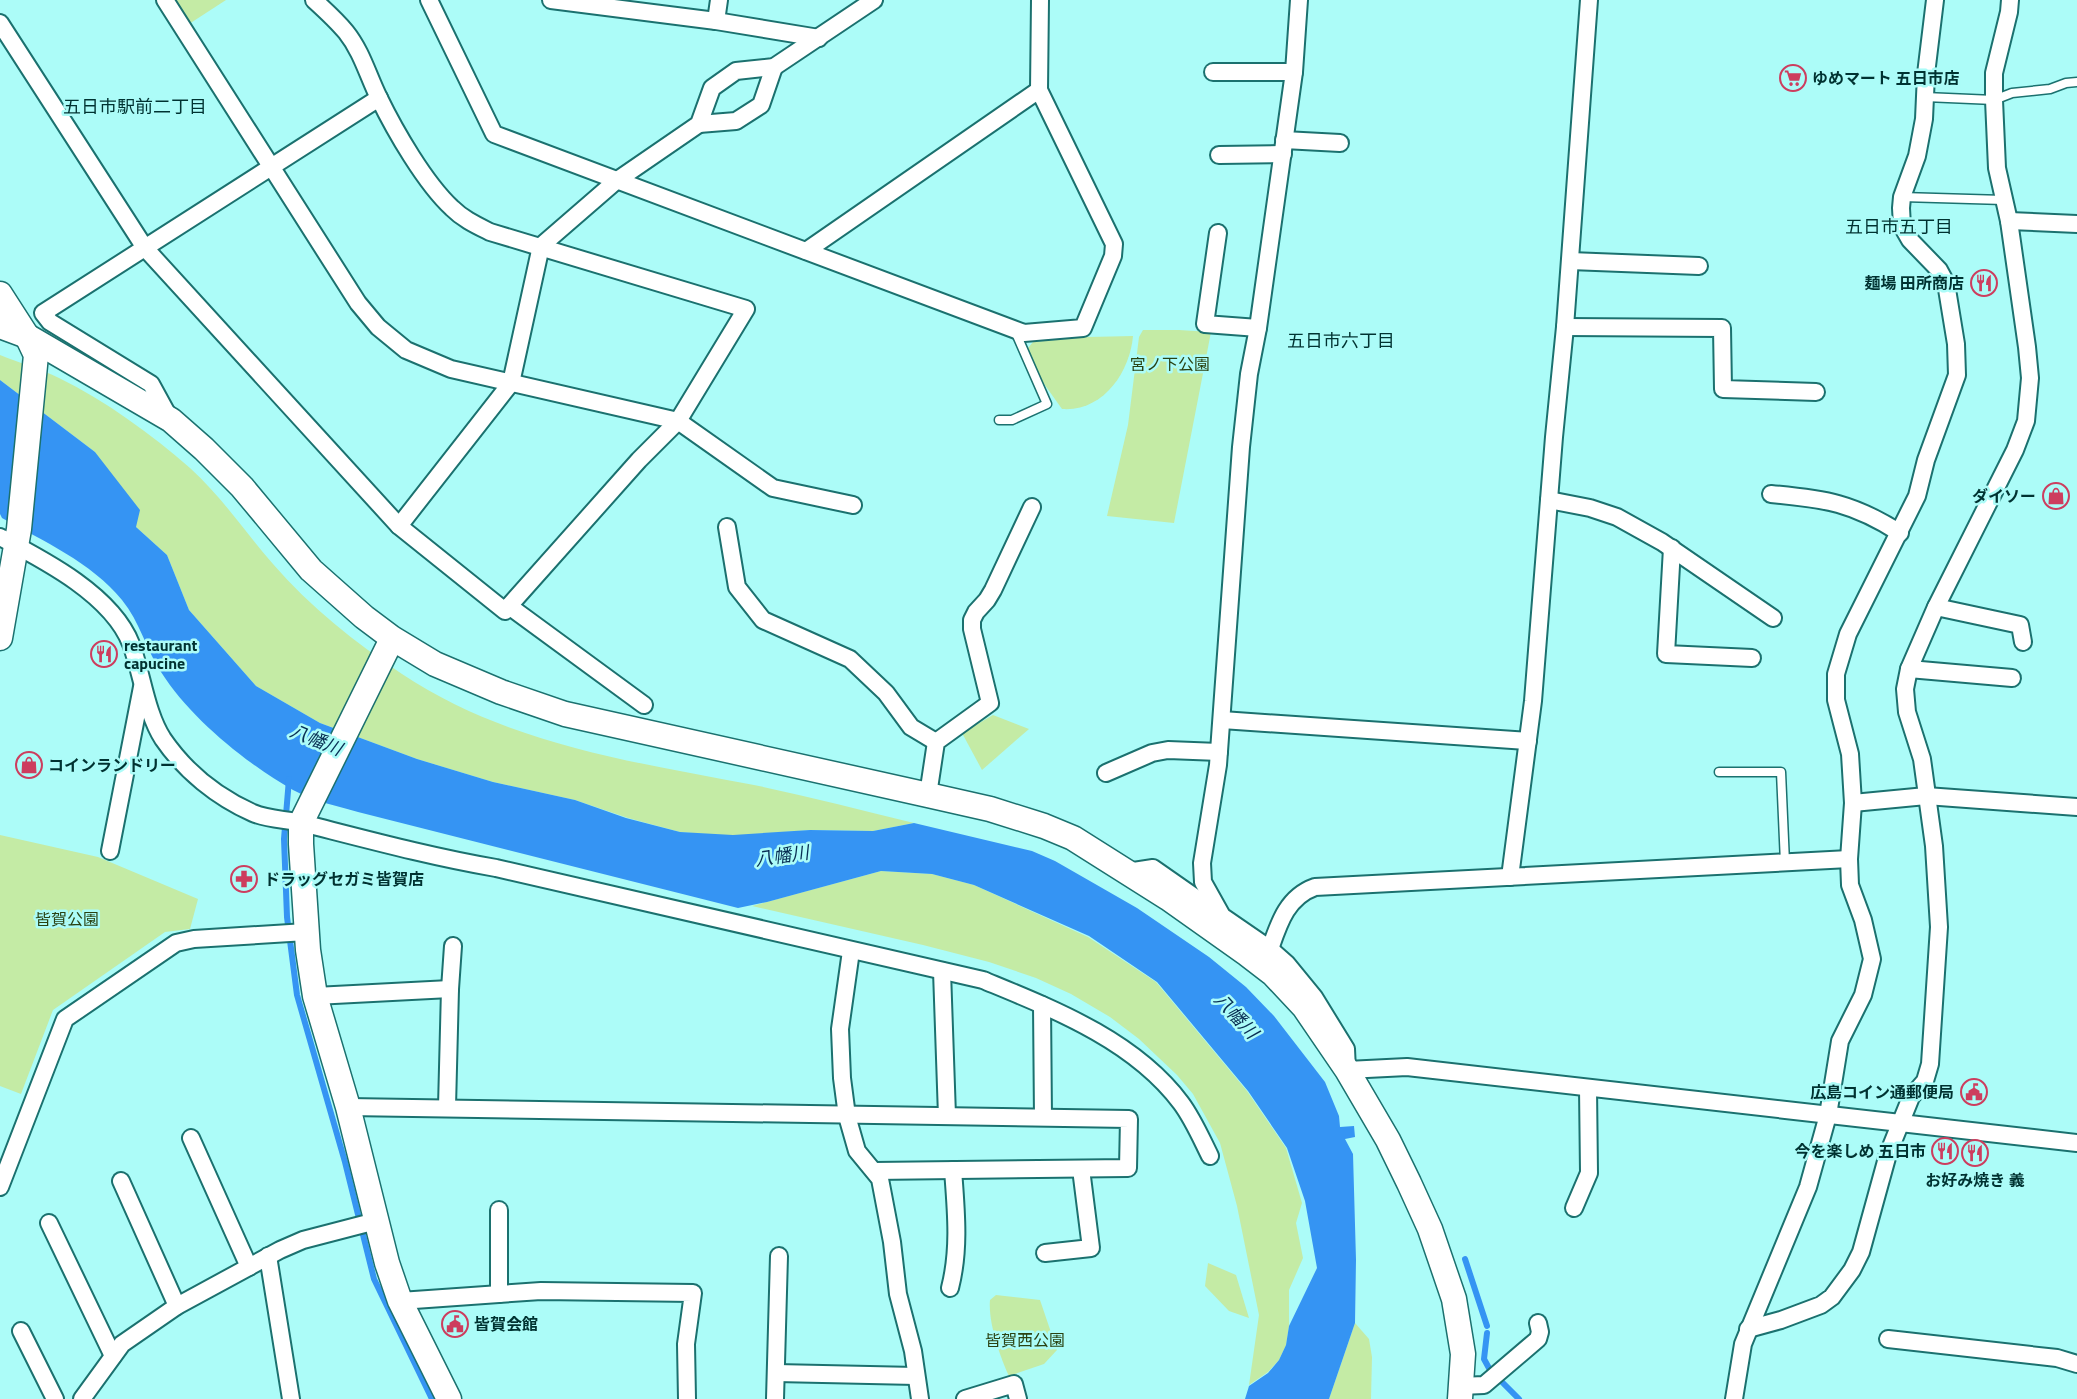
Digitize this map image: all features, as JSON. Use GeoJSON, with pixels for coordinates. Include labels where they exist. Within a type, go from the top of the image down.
{"type":"FeatureCollection","features":[{"type":"Feature","properties":{"kind":"street"},"geometry":{"type":"LineString","coordinates":[[165,0],[358,303],[378,327],[406,351],[452,369],[678,421],[773,488],[853,505]]}},
{"type":"Feature","properties":{"kind":"street"},"geometry":{"type":"LineString","coordinates":[[0,23],[145,248],[399,526],[505,611],[639,460],[678,421],[746,309],[490,232],[470,222],[452,209],[417,164],[379,98],[360,54],[346,32],[314,0]]}},
{"type":"Feature","properties":{"kind":"street"},"geometry":{"type":"LineString","coordinates":[[429,0],[494,134],[1024,333],[1083,328],[1113,256],[1114,244],[1039,90],[1040,0]]}},
{"type":"Feature","properties":{"kind":"street"},"geometry":{"type":"LineString","coordinates":[[551,0],[716,21],[819,38]]}},
{"type":"Feature","properties":{"kind":"street"},"geometry":{"type":"LineString","coordinates":[[716,21],[719,0]]}},
{"type":"Feature","properties":{"kind":"street"},"geometry":{"type":"LineString","coordinates":[[699,124],[712,88],[736,71],[774,67],[874,0]]}},
{"type":"Feature","properties":{"kind":"street"},"geometry":{"type":"LineString","coordinates":[[1222,916],[1203,882],[1202,863],[1219,752],[1241,447],[1249,374],[1258,328],[1284,147],[1299,0]]}},
{"type":"Feature","properties":{"kind":"street"},"geometry":{"type":"LineString","coordinates":[[1510,877],[1533,701],[1565,327],[1589,0]]}},
{"type":"Feature","properties":{"kind":"street"},"geometry":{"type":"LineString","coordinates":[[1734,1399],[1743,1344],[1808,1187],[1828,1115],[1840,1041],[1863,995],[1872,959],[1863,920],[1850,885],[1849,859],[1853,803],[1850,754],[1836,700],[1836,674],[1848,634],[1917,496],[1926,460],[1958,375],[1956,344],[1946,283],[1939,270],[1910,240],[1902,226],[1902,197],[1917,156],[1924,119],[1935,0]]}},
{"type":"Feature","properties":{"kind":"street"},"geometry":{"type":"LineString","coordinates":[[1748,1329],[1821,1305],[1839,1288],[1852,1270],[1861,1252],[1888,1154],[1911,1097],[1925,1080],[1930,1064],[1939,927],[1934,846],[1922,759],[1907,712],[1905,689],[1909,669],[1936,607],[2015,450],[2026,421],[2030,378],[2008,221],[1997,168],[1994,100],[1994,73],[2010,0]]}},
{"type":"Feature","properties":{"kind":"street"},"geometry":{"type":"LineString","coordinates":[[399,526],[511,383],[541,246],[616,181],[699,124],[736,122],[760,105],[774,67]]}},
{"type":"Feature","properties":{"kind":"street"},"geometry":{"type":"LineString","coordinates":[[1213,72],[1293,72]]}},
{"type":"Feature","properties":{"kind":"street"},"geometry":{"type":"LineString","coordinates":[[806,251],[1039,90]]}},
{"type":"Feature","properties":{"kind":"street"},"geometry":{"type":"LineString","coordinates":[[171,420],[151,384],[50,322],[43,313],[379,98]]}},
{"type":"Feature","properties":{"kind":"street"},"geometry":{"type":"LineString","coordinates":[[1219,155],[1284,147],[1340,144]]}},
{"type":"Feature","properties":{"kind":"street"},"geometry":{"type":"LineString","coordinates":[[2008,221],[2077,224]]}},
{"type":"Feature","properties":{"kind":"street"},"geometry":{"type":"LineString","coordinates":[[1218,233],[1205,324],[1258,328]]}},
{"type":"Feature","properties":{"kind":"street"},"geometry":{"type":"LineString","coordinates":[[1570,261],[1699,266]]}},
{"type":"Feature","properties":{"kind":"street"},"geometry":{"type":"LineString","coordinates":[[0,294],[32,346],[0,638]]}},
{"type":"Feature","properties":{"kind":"street"},"geometry":{"type":"LineString","coordinates":[[0,326],[32,346],[171,420],[204,448],[242,487],[310,570],[391,641],[435,664],[501,692],[565,714],[990,809],[1073,838],[1127,872],[1273,974],[1304,1007],[1347,1070],[1388,1140],[1430,1229],[1454,1299],[1463,1354],[1460,1392],[1484,1385],[1538,1338],[1540,1332],[1538,1323]]}},
{"type":"Feature","properties":{"kind":"street"},"geometry":{"type":"LineString","coordinates":[[1565,327],[1722,328],[1723,389],[1816,392]]}},
{"type":"Feature","properties":{"kind":"street"},"geometry":{"type":"LineString","coordinates":[[1772,494],[1825,499],[1852,507],[1900,532]]}},
{"type":"Feature","properties":{"kind":"street"},"geometry":{"type":"LineString","coordinates":[[1549,500],[1590,508],[1617,517],[1672,548],[1773,618]]}},
{"type":"Feature","properties":{"kind":"street"},"geometry":{"type":"LineString","coordinates":[[928,795],[936,742],[990,703],[972,630],[972,620],[993,590],[1032,507]]}},
{"type":"Feature","properties":{"kind":"street"},"geometry":{"type":"LineString","coordinates":[[727,527],[737,587],[763,620],[850,659],[886,693],[911,727],[936,742]]}},
{"type":"Feature","properties":{"kind":"street"},"geometry":{"type":"LineString","coordinates":[[12,537],[90,593],[117,620],[130,641],[162,737],[187,768],[223,798],[262,817],[296,822],[457,861],[983,980],[1042,1005],[1107,1038],[1137,1059],[1180,1102],[1210,1156]]}},
{"type":"Feature","properties":{"kind":"street"},"geometry":{"type":"LineString","coordinates":[[1672,548],[1666,654],[1752,658]]}},
{"type":"Feature","properties":{"kind":"street"},"geometry":{"type":"LineString","coordinates":[[509,606],[644,705]]}},
{"type":"Feature","properties":{"kind":"street"},"geometry":{"type":"LineString","coordinates":[[1936,607],[2024,618],[2023,642]]}},
{"type":"Feature","properties":{"kind":"street"},"geometry":{"type":"LineString","coordinates":[[391,641],[296,822],[295,933],[348,1107],[365,1223],[387,1263],[400,1301],[449,1399]]}},
{"type":"Feature","properties":{"kind":"street"},"geometry":{"type":"LineString","coordinates":[[1909,669],[2003,682]]}},
{"type":"Feature","properties":{"kind":"street"},"geometry":{"type":"LineString","coordinates":[[111,851],[143,683]]}},
{"type":"Feature","properties":{"kind":"street"},"geometry":{"type":"LineString","coordinates":[[1222,720],[1528,741]]}},
{"type":"Feature","properties":{"kind":"street"},"geometry":{"type":"LineString","coordinates":[[1106,773],[1152,753],[1168,750],[1219,752]]}},
{"type":"Feature","properties":{"kind":"street"},"geometry":{"type":"LineString","coordinates":[[1853,803],[1926,796],[2077,807]]}},
{"type":"Feature","properties":{"kind":"street"},"geometry":{"type":"LineString","coordinates":[[1270,949],[1279,925],[1294,898],[1305,890],[1315,887],[1849,859]]}},
{"type":"Feature","properties":{"kind":"street"},"geometry":{"type":"LineString","coordinates":[[1127,872],[1153,868],[1270,949],[1287,964],[1314,997],[1346,1049],[1347,1070]]}},
{"type":"Feature","properties":{"kind":"street"},"geometry":{"type":"LineString","coordinates":[[1,1180],[65,1019],[176,943],[194,939],[295,933]]}},
{"type":"Feature","properties":{"kind":"street"},"geometry":{"type":"LineString","coordinates":[[447,1107],[453,946]]}},
{"type":"Feature","properties":{"kind":"street"},"geometry":{"type":"LineString","coordinates":[[851,951],[840,1029],[842,1078],[847,1116],[857,1151],[880,1179],[892,1242],[898,1294],[913,1352],[920,1399]]}},
{"type":"Feature","properties":{"kind":"street"},"geometry":{"type":"LineString","coordinates":[[942,971],[947,1116]]}},
{"type":"Feature","properties":{"kind":"street"},"geometry":{"type":"LineString","coordinates":[[315,996],[450,989]]}},
{"type":"Feature","properties":{"kind":"street"},"geometry":{"type":"LineString","coordinates":[[1042,1005],[1043,1117]]}},
{"type":"Feature","properties":{"kind":"street"},"geometry":{"type":"LineString","coordinates":[[1347,1070],[1407,1067],[2077,1143]]}},
{"type":"Feature","properties":{"kind":"street"},"geometry":{"type":"LineString","coordinates":[[1574,1208],[1589,1173],[1588,1088]]}},
{"type":"Feature","properties":{"kind":"street"},"geometry":{"type":"LineString","coordinates":[[348,1107],[1129,1119],[1128,1168],[874,1172]]}},
{"type":"Feature","properties":{"kind":"street"},"geometry":{"type":"LineString","coordinates":[[191,1138],[249,1267]]}},
{"type":"Feature","properties":{"kind":"street"},"geometry":{"type":"LineString","coordinates":[[1045,1253],[1091,1248],[1081,1169]]}},
{"type":"Feature","properties":{"kind":"street"},"geometry":{"type":"LineString","coordinates":[[950,1288],[955,1269],[958,1235],[953,1170]]}},
{"type":"Feature","properties":{"kind":"street"},"geometry":{"type":"LineString","coordinates":[[121,1181],[177,1306]]}},
{"type":"Feature","properties":{"kind":"street"},"geometry":{"type":"LineString","coordinates":[[499,1210],[499,1294]]}},
{"type":"Feature","properties":{"kind":"street"},"geometry":{"type":"LineString","coordinates":[[49,1223],[112,1356]]}},
{"type":"Feature","properties":{"kind":"street"},"geometry":{"type":"LineString","coordinates":[[82,1399],[122,1344],[177,1306],[268,1256],[303,1240],[365,1223]]}},
{"type":"Feature","properties":{"kind":"street"},"geometry":{"type":"LineString","coordinates":[[268,1256],[291,1399]]}},
{"type":"Feature","properties":{"kind":"street"},"geometry":{"type":"LineString","coordinates":[[775,1399],[779,1256]]}},
{"type":"Feature","properties":{"kind":"street"},"geometry":{"type":"LineString","coordinates":[[400,1301],[541,1291],[693,1293],[686,1344],[687,1399]]}},
{"type":"Feature","properties":{"kind":"street"},"geometry":{"type":"LineString","coordinates":[[21,1331],[55,1399]]}},
{"type":"Feature","properties":{"kind":"street"},"geometry":{"type":"LineString","coordinates":[[1888,1339],[2057,1358],[2077,1364]]}},
{"type":"Feature","properties":{"kind":"street"},"geometry":{"type":"LineString","coordinates":[[776,1373],[916,1376]]}},
{"type":"Feature","properties":{"kind":"street"},"geometry":{"type":"LineString","coordinates":[[965,1399],[1014,1384],[1018,1399]]}},
{"type":"Feature","properties":{"kind":"lane"},"geometry":{"type":"LineString","coordinates":[[1925,97],[1994,100],[2012,93],[2050,89],[2077,82]]}},
{"type":"Feature","properties":{"kind":"lane"},"geometry":{"type":"LineString","coordinates":[[1902,197],[2004,200]]}},
{"type":"Feature","properties":{"kind":"lane"},"geometry":{"type":"LineString","coordinates":[[999,420],[1012,420],[1047,404],[1015,330]]}},
{"type":"Feature","properties":{"kind":"lane"},"geometry":{"type":"LineString","coordinates":[[1719,772],[1781,772],[1785,863]]}},
{"type":"Feature","properties":{"kind":"green space"},"geometry":{"type":"Polygon","coordinates":[[[174,0],[226,0],[189,24],[174,0]]]}},
{"type":"Feature","properties":{"kind":"green space","name":"宮ノ下公園"},"geometry":{"type":"Polygon","coordinates":[[[1143,330],[1211,332],[1174,523],[1107,516],[1128,425],[1139,337],[1143,330]]]}},
{"type":"Feature","properties":{"kind":"green space"},"geometry":{"type":"Polygon","coordinates":[[[1133,336],[1126,363],[1112,387],[1102,397],[1077,408],[1062,409],[1042,381],[1028,348],[1033,342],[1133,336]]]}},
{"type":"Feature","properties":{"kind":"green space"},"geometry":{"type":"Polygon","coordinates":[[[0,355],[77,387],[128,419],[160,443],[202,479],[287,580],[318,610],[385,662],[442,698],[484,718],[572,747],[663,768],[774,789],[914,823],[873,831],[810,830],[733,836],[680,832],[575,800],[493,782],[417,759],[320,723],[256,686],[189,610],[167,555],[136,527],[95,452],[0,380],[0,355]]]}},
{"type":"Feature","properties":{"kind":"green space"},"geometry":{"type":"Polygon","coordinates":[[[993,715],[1029,729],[982,770],[962,733],[993,715]]]}},
{"type":"Feature","properties":{"kind":"green space","name":"皆賀公園"},"geometry":{"type":"Polygon","coordinates":[[[0,835],[98,857],[198,899],[190,929],[165,932],[53,1010],[21,1094],[0,1086],[0,835]]]}},
{"type":"Feature","properties":{"kind":"green space"},"geometry":{"type":"Polygon","coordinates":[[[881,871],[932,874],[974,885],[1088,937],[1156,982],[1247,1091],[1286,1148],[1302,1203],[1296,1223],[1303,1258],[1289,1290],[1289,1326],[1286,1345],[1279,1360],[1268,1372],[1249,1385],[1259,1315],[1237,1206],[1220,1143],[1193,1094],[1177,1075],[1139,1039],[1110,1017],[1071,994],[1036,978],[989,962],[923,945],[752,906],[881,871]]]}},
{"type":"Feature","properties":{"kind":"green space"},"geometry":{"type":"Polygon","coordinates":[[[1208,1263],[1236,1275],[1249,1318],[1229,1311],[1205,1286],[1208,1263]]]}},
{"type":"Feature","properties":{"kind":"green space","name":"皆賀西公園"},"geometry":{"type":"Polygon","coordinates":[[[996,1295],[1040,1300],[1057,1350],[1044,1364],[1009,1376],[991,1318],[990,1300],[996,1295]]]}},
{"type":"Feature","properties":{"kind":"green space"},"geometry":{"type":"Polygon","coordinates":[[[1355,1323],[1369,1339],[1372,1357],[1371,1399],[1329,1399],[1355,1323]]]}},
{"type":"Feature","properties":{"kind":"water","name":"八幡川"},"geometry":{"type":"Polygon","coordinates":[[[0,380],[95,452],[140,510],[136,527],[167,555],[189,610],[256,686],[320,723],[417,759],[493,782],[575,800],[626,818],[680,832],[733,835],[810,830],[873,831],[914,823],[1032,851],[1055,861],[1137,908],[1209,957],[1246,987],[1274,1016],[1325,1082],[1339,1116],[1340,1127],[1354,1126],[1355,1137],[1345,1139],[1353,1154],[1355,1323],[1329,1399],[1245,1399],[1249,1386],[1268,1373],[1279,1360],[1286,1345],[1289,1326],[1317,1268],[1305,1201],[1287,1148],[1248,1091],[1157,982],[1089,936],[974,885],[932,874],[881,871],[738,908],[358,812],[293,790],[238,753],[188,706],[161,672],[128,608],[110,587],[66,553],[2,518],[0,514],[0,380]]]}},
{"type":"Feature","properties":{"kind":"waterway"},"geometry":{"type":"LineString","coordinates":[[289,779],[284,839],[287,917],[297,995],[345,1162],[374,1279],[432,1399]]}},
{"type":"Feature","properties":{"kind":"waterway"},"geometry":{"type":"LineString","coordinates":[[1465,1259],[1487,1326]]}},
{"type":"Feature","properties":{"kind":"waterway"},"geometry":{"type":"LineString","coordinates":[[1487,1333],[1484,1359],[1490,1370]]}},
{"type":"Feature","properties":{"kind":"waterway"},"geometry":{"type":"LineString","coordinates":[[1500,1380],[1519,1399]]}},
{"type":"Feature","properties":{"kind":"place","name":"ゆめマート 五日市店"},"geometry":{"type":"Point","coordinates":[1793,78]}},
{"type":"Feature","properties":{"kind":"place","name":"麺場 田所商店"},"geometry":{"type":"Point","coordinates":[1984,283]}},
{"type":"Feature","properties":{"kind":"place","name":"ダイソー"},"geometry":{"type":"Point","coordinates":[2056,496]}},
{"type":"Feature","properties":{"kind":"place","name":"restaurant capucine"},"geometry":{"type":"Point","coordinates":[104,654]}},
{"type":"Feature","properties":{"kind":"place","name":"コインランドリー"},"geometry":{"type":"Point","coordinates":[29,765]}},
{"type":"Feature","properties":{"kind":"place","name":"ドラッグセガミ皆賀店"},"geometry":{"type":"Point","coordinates":[244,879]}},
{"type":"Feature","properties":{"kind":"place","name":"広島コイン通郵便局"},"geometry":{"type":"Point","coordinates":[1974,1092]}},
{"type":"Feature","properties":{"kind":"place","name":"今を楽しめ 五日市"},"geometry":{"type":"Point","coordinates":[1945,1151]}},
{"type":"Feature","properties":{"kind":"place","name":"お好み焼き 義"},"geometry":{"type":"Point","coordinates":[1975,1153]}},
{"type":"Feature","properties":{"kind":"place","name":"皆賀会館"},"geometry":{"type":"Point","coordinates":[455,1324]}},
{"type":"Feature","properties":{"kind":"district","name":"五日市駅前二丁目"},"geometry":{"type":"Point","coordinates":[135,107]}},
{"type":"Feature","properties":{"kind":"district","name":"五日市五丁目"},"geometry":{"type":"Point","coordinates":[1899,227]}},
{"type":"Feature","properties":{"kind":"district","name":"五日市六丁目"},"geometry":{"type":"Point","coordinates":[1341,341]}}]}
